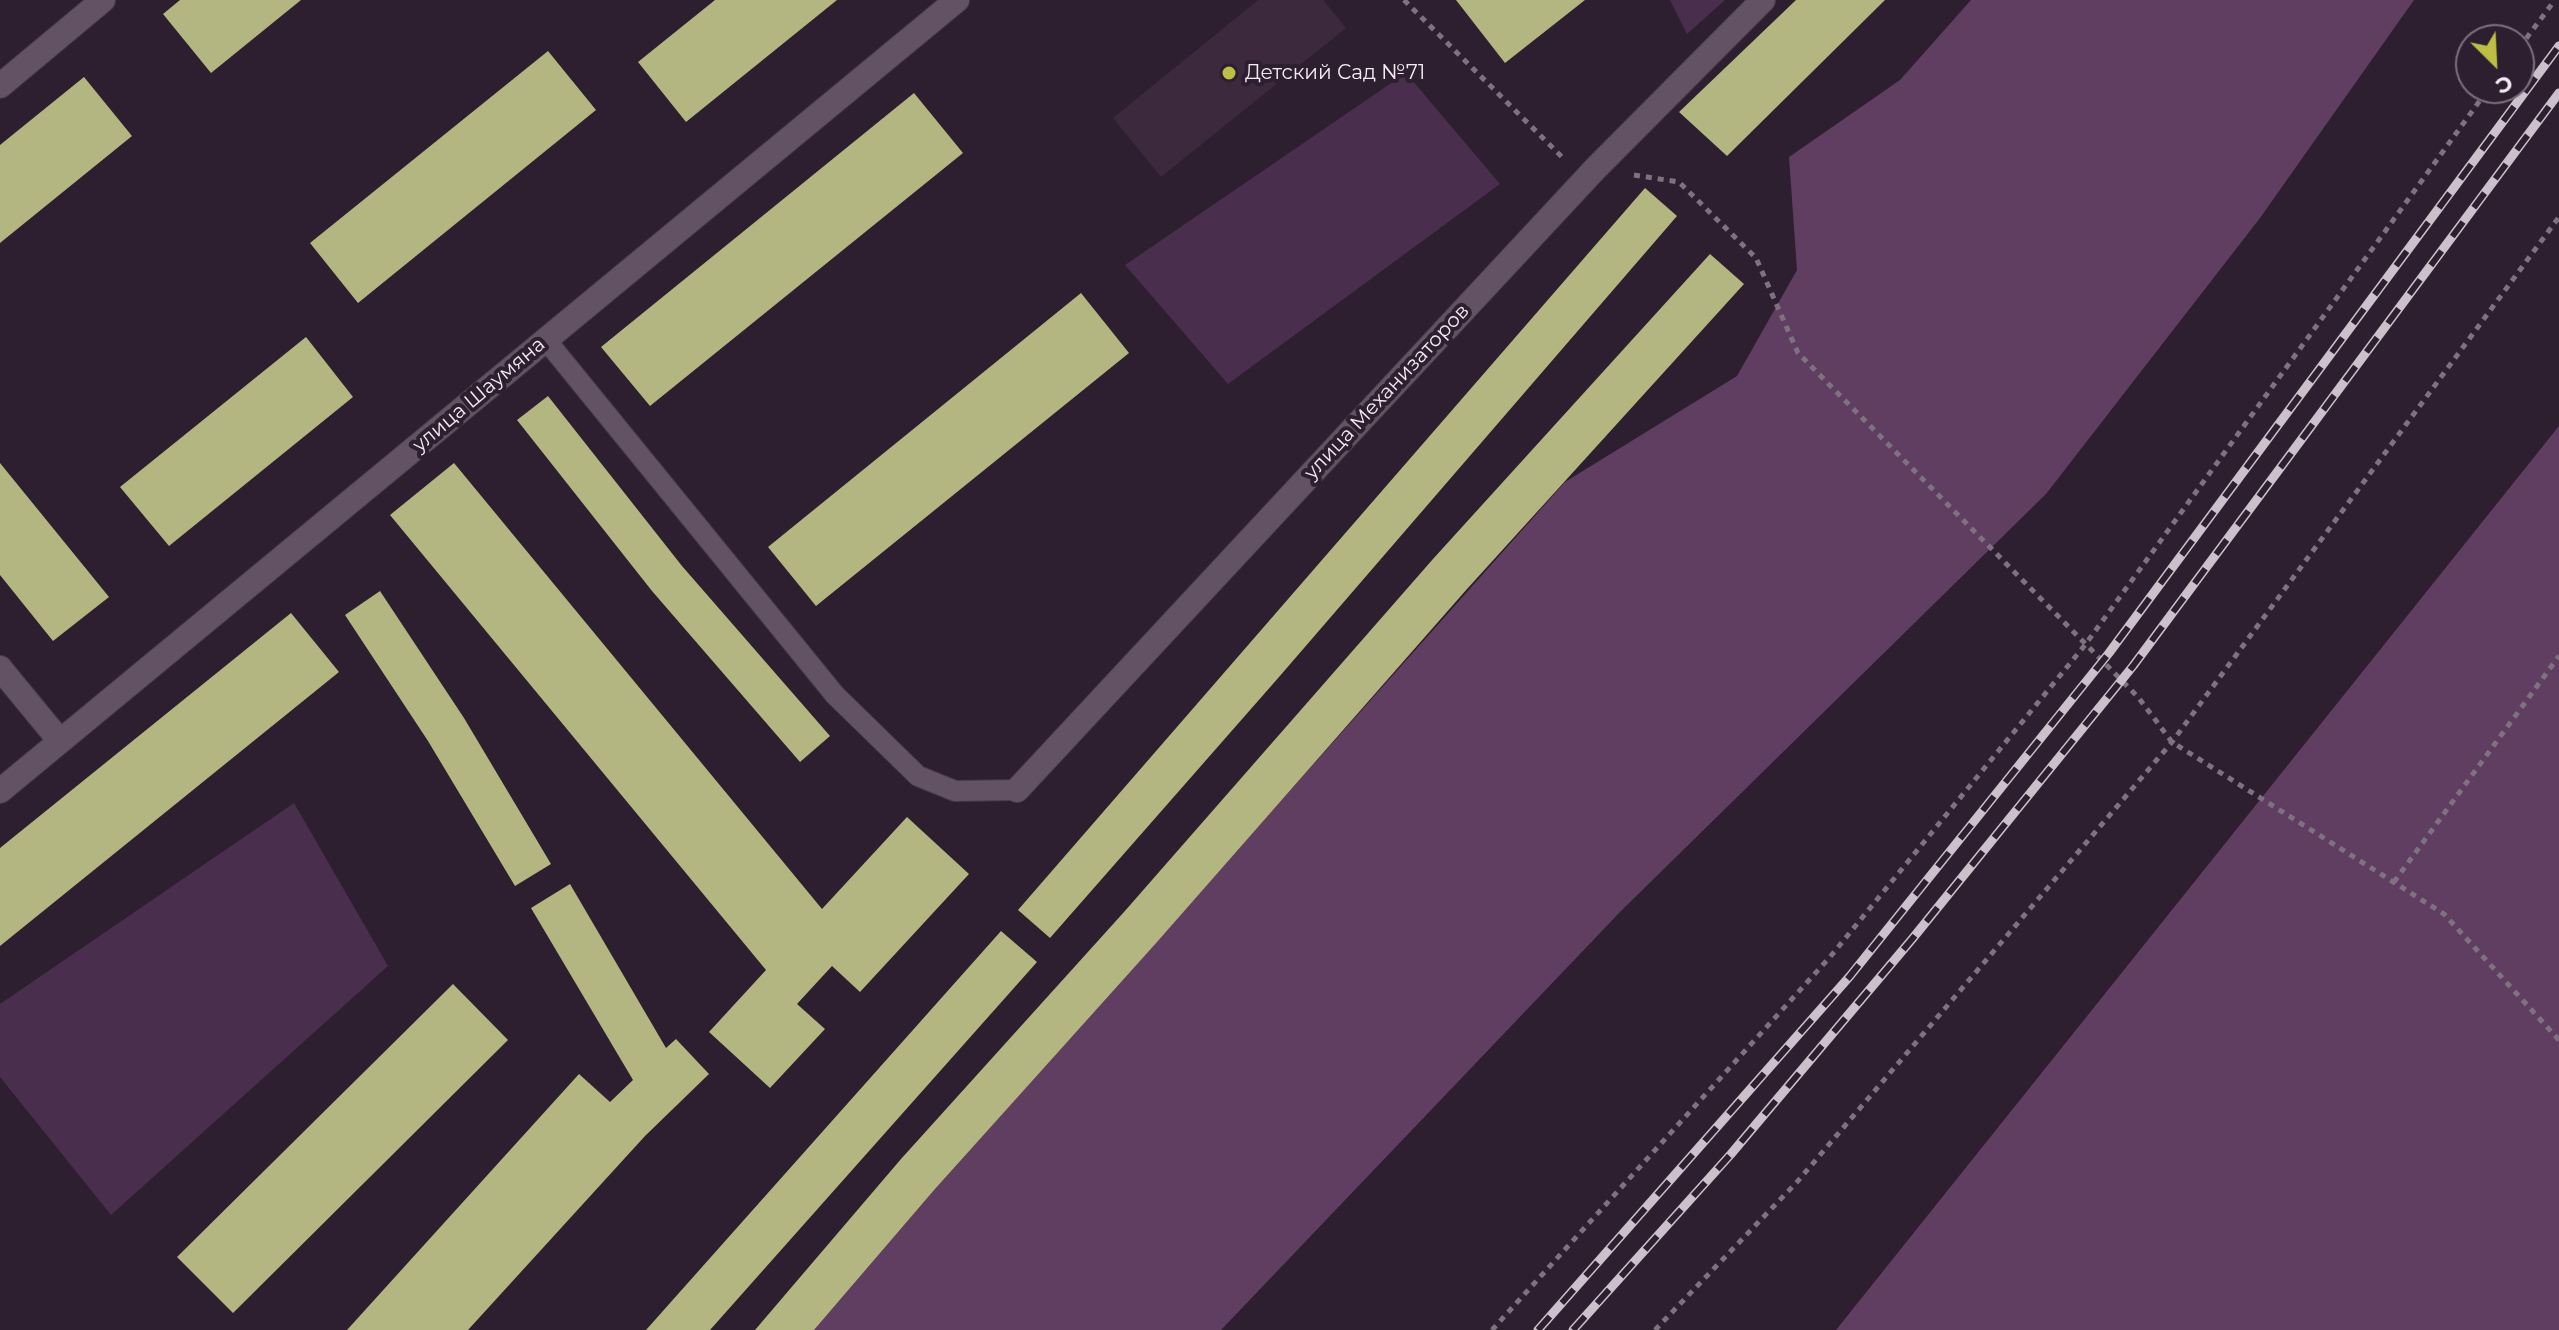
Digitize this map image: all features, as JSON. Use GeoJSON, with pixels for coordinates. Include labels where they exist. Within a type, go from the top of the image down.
{"type":"FeatureCollection","features":[{"type":"Feature","properties":{"kind":"street"},"geometry":{"type":"LineString","coordinates":[[0,86],[103,0]]}},
{"type":"Feature","properties":{"kind":"street","name":"улица Шаумяна"},"geometry":{"type":"LineString","coordinates":[[0,791],[957,0]]}},
{"type":"Feature","properties":{"kind":"street","name":"улица Механизаторов"},"geometry":{"type":"LineString","coordinates":[[1017,790],[1595,169],[1763,0]]}},
{"type":"Feature","properties":{"kind":"street"},"geometry":{"type":"LineString","coordinates":[[0,668],[60,741]]}},
{"type":"Feature","properties":{"kind":"lane"},"geometry":{"type":"LineString","coordinates":[[546,340],[835,695],[918,776],[955,791],[1017,790]]}},
{"type":"Feature","properties":{"kind":"path"},"geometry":{"type":"LineString","coordinates":[[1404,0],[1565,161]]}},
{"type":"Feature","properties":{"kind":"path"},"geometry":{"type":"LineString","coordinates":[[2535,27],[2555,0]]}},
{"type":"Feature","properties":{"kind":"path"},"geometry":{"type":"LineString","coordinates":[[1492,1330],[1830,957],[2085,645],[2477,104]]}},
{"type":"Feature","properties":{"kind":"path"},"geometry":{"type":"LineString","coordinates":[[1595,169],[1679,182],[1756,258],[1798,353],[2138,697],[2172,742],[2444,914],[2559,1040]]}},
{"type":"Feature","properties":{"kind":"path"},"geometry":{"type":"LineString","coordinates":[[1655,1330],[1797,1182],[2172,742],[2559,217]]}},
{"type":"Feature","properties":{"kind":"path"},"geometry":{"type":"LineString","coordinates":[[2394,882],[2559,656]]}},
{"type":"Feature","properties":{"kind":"shaded area","name":"Детский Сад №71"},"geometry":{"type":"Polygon","coordinates":[[[1258,0],[1323,0],[1346,28],[1161,177],[1113,118],[1258,0]]]}},
{"type":"Feature","properties":{"kind":"shaded area"},"geometry":{"type":"Polygon","coordinates":[[[1670,0],[1725,0],[1687,34],[1670,0]]]}},
{"type":"Feature","properties":{"kind":"shaded area"},"geometry":{"type":"Polygon","coordinates":[[[1971,0],[2414,0],[2260,218],[2046,494],[1621,911],[1221,1330],[814,1330],[935,1189],[1565,482],[1737,376],[1797,270],[1789,157],[1900,80],[1971,0]]]}},
{"type":"Feature","properties":{"kind":"shaded area"},"geometry":{"type":"Polygon","coordinates":[[[1406,73],[1500,184],[1228,384],[1125,265],[1406,73]]]}},
{"type":"Feature","properties":{"kind":"shaded area"},"geometry":{"type":"Polygon","coordinates":[[[2559,426],[2559,1330],[1836,1330],[2559,426]]]}},
{"type":"Feature","properties":{"kind":"shaded area"},"geometry":{"type":"Polygon","coordinates":[[[294,803],[388,966],[111,1215],[0,1077],[0,1004],[294,803]]]}},
{"type":"Feature","properties":{"kind":"building"},"geometry":{"type":"Polygon","coordinates":[[[180,0],[301,0],[211,73],[163,14],[180,0]]]}},
{"type":"Feature","properties":{"kind":"building"},"geometry":{"type":"Polygon","coordinates":[[[715,0],[837,0],[686,122],[638,62],[715,0]]]}},
{"type":"Feature","properties":{"kind":"building"},"geometry":{"type":"Polygon","coordinates":[[[1456,0],[1585,0],[1505,63],[1456,0]]]}},
{"type":"Feature","properties":{"kind":"building"},"geometry":{"type":"Polygon","coordinates":[[[1796,0],[1885,0],[1727,156],[1679,112],[1796,0]]]}},
{"type":"Feature","properties":{"kind":"building"},"geometry":{"type":"Polygon","coordinates":[[[548,51],[596,110],[358,303],[310,243],[548,51]]]}},
{"type":"Feature","properties":{"kind":"building"},"geometry":{"type":"Polygon","coordinates":[[[84,77],[132,136],[0,243],[0,145],[84,77]]]}},
{"type":"Feature","properties":{"kind":"building"},"geometry":{"type":"Polygon","coordinates":[[[914,93],[963,153],[650,406],[601,347],[914,93]]]}},
{"type":"Feature","properties":{"kind":"building"},"geometry":{"type":"Polygon","coordinates":[[[1645,188],[1677,216],[1050,938],[1018,910],[1645,188]]]}},
{"type":"Feature","properties":{"kind":"building"},"geometry":{"type":"Polygon","coordinates":[[[1710,254],[1744,284],[1467,589],[935,1189],[814,1330],[755,1330],[901,1159],[1124,912],[1433,559],[1710,254]]]}},
{"type":"Feature","properties":{"kind":"building"},"geometry":{"type":"Polygon","coordinates":[[[1081,293],[1129,353],[816,606],[768,547],[1081,293]]]}},
{"type":"Feature","properties":{"kind":"building"},"geometry":{"type":"Polygon","coordinates":[[[306,337],[353,397],[169,546],[120,487],[306,337]]]}},
{"type":"Feature","properties":{"kind":"building"},"geometry":{"type":"Polygon","coordinates":[[[548,396],[682,566],[830,736],[800,762],[652,591],[517,420],[548,396]]]}},
{"type":"Feature","properties":{"kind":"building"},"geometry":{"type":"Polygon","coordinates":[[[0,463],[109,597],[53,641],[0,575],[0,463]]]}},
{"type":"Feature","properties":{"kind":"building"},"geometry":{"type":"Polygon","coordinates":[[[454,463],[822,909],[907,817],[969,874],[860,992],[832,966],[797,1004],[825,1029],[770,1088],[709,1032],[766,970],[390,515],[454,463]]]}},
{"type":"Feature","properties":{"kind":"building"},"geometry":{"type":"Polygon","coordinates":[[[380,591],[464,718],[551,864],[515,886],[428,741],[345,615],[380,591]]]}},
{"type":"Feature","properties":{"kind":"building"},"geometry":{"type":"Polygon","coordinates":[[[291,613],[339,672],[0,946],[0,848],[291,613]]]}},
{"type":"Feature","properties":{"kind":"building"},"geometry":{"type":"Polygon","coordinates":[[[570,884],[666,1048],[676,1039],[709,1074],[645,1136],[468,1330],[347,1330],[579,1074],[610,1102],[633,1080],[531,908],[570,884]]]}},
{"type":"Feature","properties":{"kind":"building"},"geometry":{"type":"Polygon","coordinates":[[[1001,931],[1037,962],[710,1330],[646,1330],[1001,931]]]}},
{"type":"Feature","properties":{"kind":"building"},"geometry":{"type":"Polygon","coordinates":[[[453,984],[508,1040],[233,1313],[177,1257],[453,984]]]}},
{"type":"Feature","properties":{"kind":"railway"},"geometry":{"type":"LineString","coordinates":[[1538,1330],[1850,976],[2109,653],[2559,46]]}},
{"type":"Feature","properties":{"kind":"railway"},"geometry":{"type":"LineString","coordinates":[[1573,1330],[1731,1154],[1913,938],[2133,666],[2559,93]]}},
{"type":"Feature","properties":{"kind":"place","name":"Детский Сад №71"},"geometry":{"type":"Point","coordinates":[1229,73]}}]}
